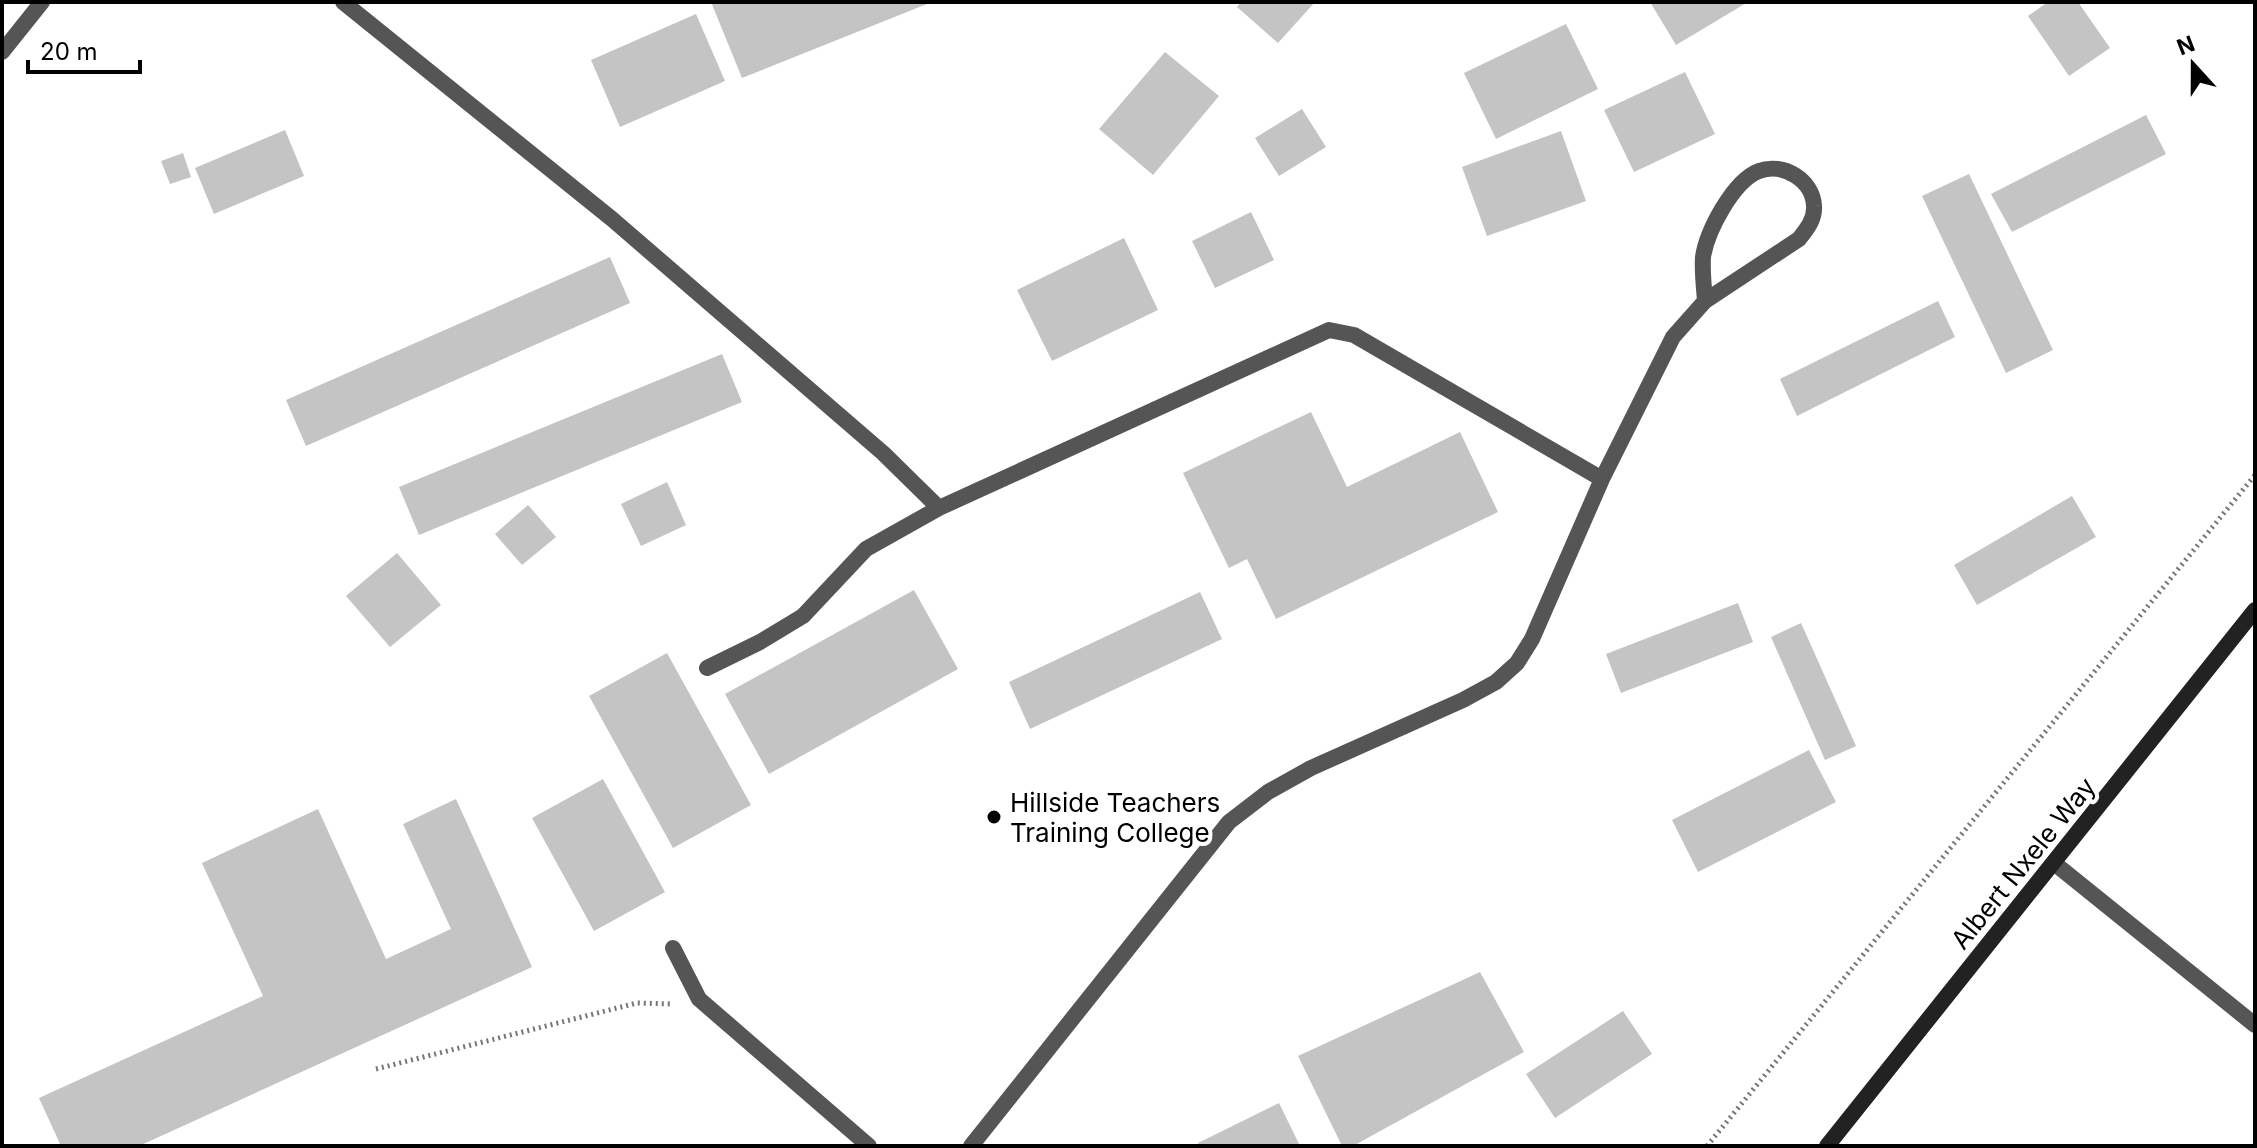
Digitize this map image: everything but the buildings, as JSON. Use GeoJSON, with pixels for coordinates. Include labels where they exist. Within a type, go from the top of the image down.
{"type":"FeatureCollection","features":[{"type":"Feature","properties":{"kind":"main road","name":"Albert Nxele Way"},"geometry":{"type":"LineString","coordinates":[[1827,1146],[2255,610]]}},
{"type":"Feature","properties":{"kind":"street"},"geometry":{"type":"LineString","coordinates":[[2,52],[42,2]]}},
{"type":"Feature","properties":{"kind":"street"},"geometry":{"type":"LineString","coordinates":[[343,2],[612,219],[883,453],[939,508]]}},
{"type":"Feature","properties":{"kind":"street"},"geometry":{"type":"LineString","coordinates":[[971,1146],[1229,822],[1268,792],[1311,768],[1463,700],[1496,682],[1517,663],[1532,639],[1602,479],[1673,337],[1705,301],[1799,239],[1810,225],[1814,209],[1812,196],[1797,176],[1778,169],[1761,170],[1736,187],[1708,236],[1703,257],[1705,301]]}},
{"type":"Feature","properties":{"kind":"street"},"geometry":{"type":"LineString","coordinates":[[707,668],[803,616],[866,549],[939,508],[1329,330],[1354,335],[1602,479]]}},
{"type":"Feature","properties":{"kind":"street"},"geometry":{"type":"LineString","coordinates":[[2054,863],[2255,1025]]}},
{"type":"Feature","properties":{"kind":"street"},"geometry":{"type":"LineString","coordinates":[[673,948],[699,999],[869,1146]]}},
{"type":"Feature","properties":{"kind":"path"},"geometry":{"type":"LineString","coordinates":[[1707,1146],[2255,475]]}},
{"type":"Feature","properties":{"kind":"path"},"geometry":{"type":"LineString","coordinates":[[376,1069],[637,1003],[674,1004]]}},
{"type":"Feature","properties":{"kind":"place","name":"Hillside Teachers Training College"},"geometry":{"type":"Point","coordinates":[994,817]}}]}
